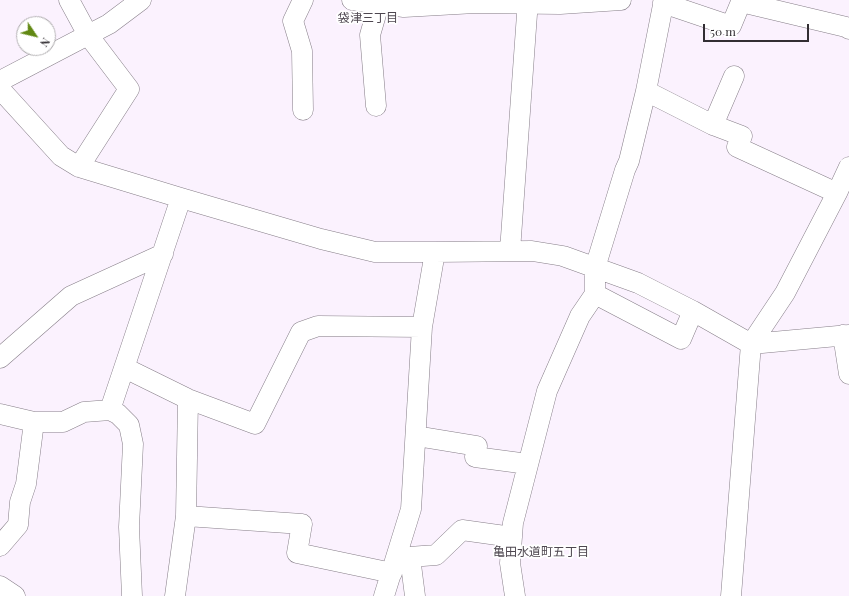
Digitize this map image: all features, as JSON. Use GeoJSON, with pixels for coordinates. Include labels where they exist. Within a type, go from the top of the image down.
{"type":"FeatureCollection","features":[{"type":"Feature","properties":{"kind":"street"},"geometry":{"type":"LineString","coordinates":[[69,0],[88,35],[129,89],[79,167]]}},
{"type":"Feature","properties":{"kind":"street"},"geometry":{"type":"LineString","coordinates":[[0,81],[109,24],[141,0]]}},
{"type":"Feature","properties":{"kind":"street"},"geometry":{"type":"LineString","coordinates":[[303,0],[293,22],[302,51],[303,110]]}},
{"type":"Feature","properties":{"kind":"street"},"geometry":{"type":"LineString","coordinates":[[352,0],[404,7],[528,2],[560,4],[621,0]]}},
{"type":"Feature","properties":{"kind":"street"},"geometry":{"type":"LineString","coordinates":[[510,251],[528,2]]}},
{"type":"Feature","properties":{"kind":"street"},"geometry":{"type":"LineString","coordinates":[[515,596],[510,563],[513,523],[547,391],[580,316],[595,294],[595,268],[624,170],[629,161],[646,91],[663,2],[731,26],[740,2],[846,27],[849,30]]}},
{"type":"Feature","properties":{"kind":"street"},"geometry":{"type":"LineString","coordinates":[[376,106],[370,35],[379,4]]}},
{"type":"Feature","properties":{"kind":"street"},"geometry":{"type":"LineString","coordinates":[[713,125],[734,76]]}},
{"type":"Feature","properties":{"kind":"street"},"geometry":{"type":"LineString","coordinates":[[0,89],[61,156],[79,167],[181,198],[375,252],[532,250],[563,256],[638,283],[693,311],[751,344],[846,335],[849,374]]}},
{"type":"Feature","properties":{"kind":"street"},"geometry":{"type":"LineString","coordinates":[[646,91],[713,125],[742,136],[737,147],[845,179],[785,293],[751,344],[731,596]]}},
{"type":"Feature","properties":{"kind":"street"},"geometry":{"type":"LineString","coordinates":[[110,410],[181,198]]}},
{"type":"Feature","properties":{"kind":"street"},"geometry":{"type":"LineString","coordinates":[[384,596],[399,563],[411,509],[422,327],[435,252]]}},
{"type":"Feature","properties":{"kind":"street"},"geometry":{"type":"LineString","coordinates":[[0,358],[71,296],[163,254]]}},
{"type":"Feature","properties":{"kind":"street"},"geometry":{"type":"LineString","coordinates":[[595,294],[681,339],[693,311]]}},
{"type":"Feature","properties":{"kind":"street"},"geometry":{"type":"LineString","coordinates":[[125,368],[188,399],[255,424],[301,332],[318,326],[422,327]]}},
{"type":"Feature","properties":{"kind":"street"},"geometry":{"type":"LineString","coordinates":[[176,596],[186,516],[188,399]]}},
{"type":"Feature","properties":{"kind":"street"},"geometry":{"type":"LineString","coordinates":[[0,414],[34,422],[63,422],[84,412],[110,410],[118,414],[129,425],[133,444],[129,527],[132,596]]}},
{"type":"Feature","properties":{"kind":"street"},"geometry":{"type":"LineString","coordinates":[[0,546],[18,525],[20,502],[26,484],[34,422]]}},
{"type":"Feature","properties":{"kind":"street"},"geometry":{"type":"LineString","coordinates":[[416,436],[477,446],[475,457],[528,464]]}},
{"type":"Feature","properties":{"kind":"street"},"geometry":{"type":"LineString","coordinates":[[186,516],[302,524],[297,553],[399,563],[436,555],[462,530],[512,537]]}},
{"type":"Feature","properties":{"kind":"street"},"geometry":{"type":"LineString","coordinates":[[399,563],[414,596]]}},
{"type":"Feature","properties":{"kind":"street"},"geometry":{"type":"LineString","coordinates":[[0,586],[15,596]]}},
{"type":"Feature","properties":{"kind":"district","name":"袋津三丁目"},"geometry":{"type":"Point","coordinates":[368,18]}},
{"type":"Feature","properties":{"kind":"district","name":"亀田水道町五丁目"},"geometry":{"type":"Point","coordinates":[541,552]}}]}
